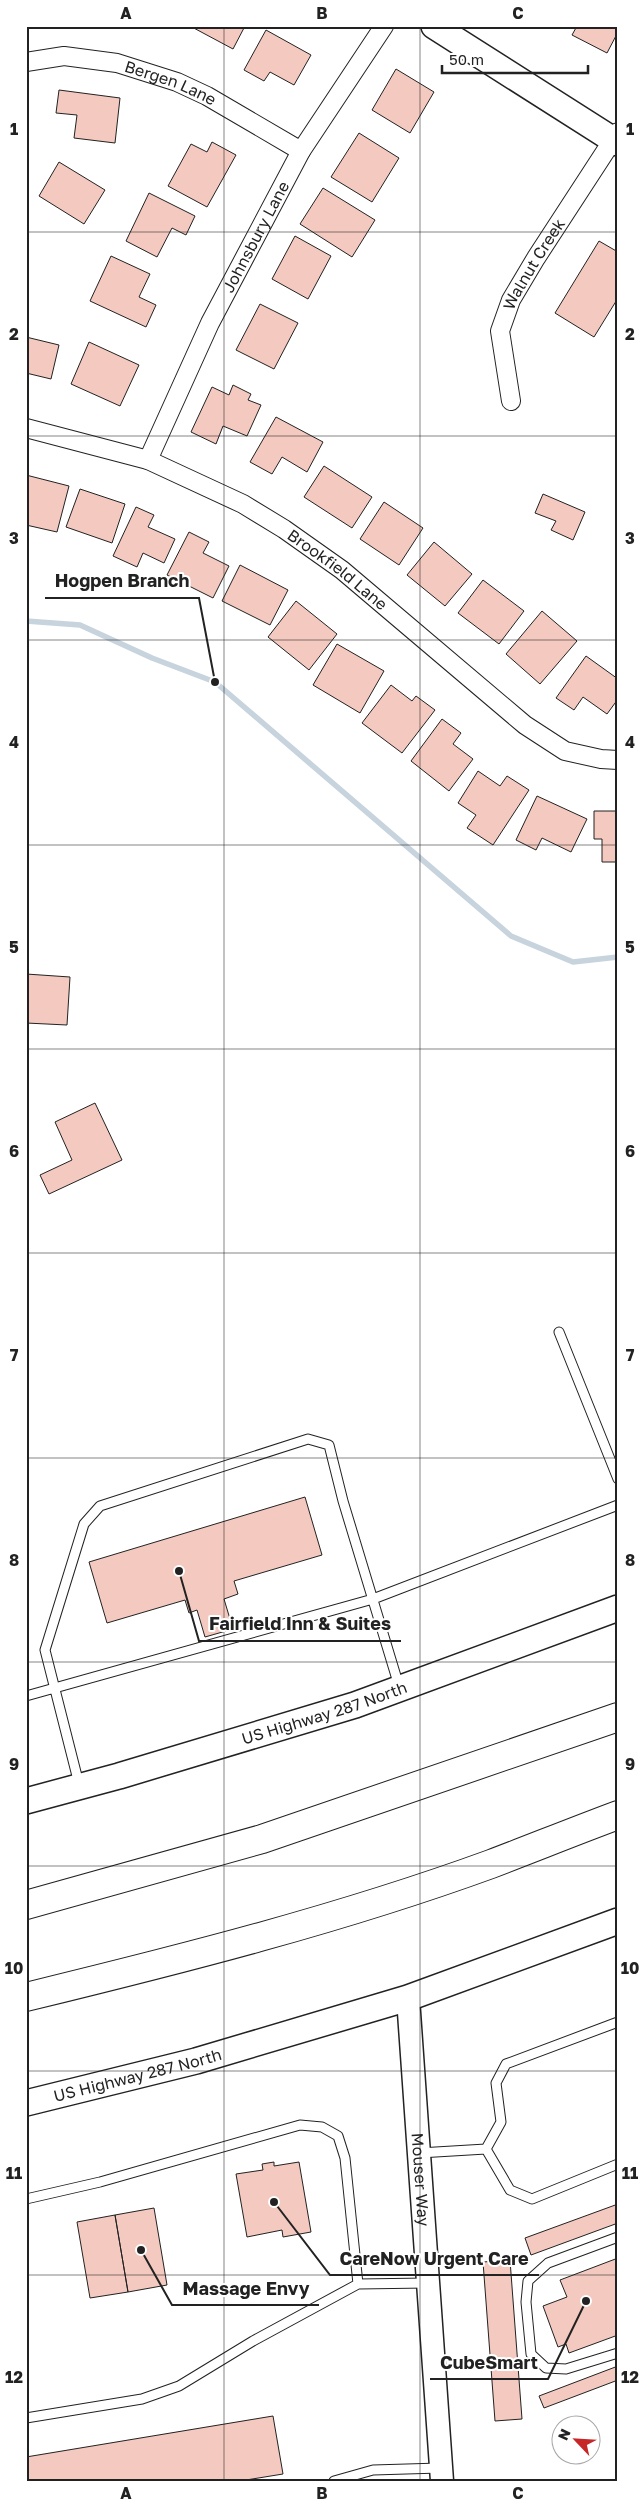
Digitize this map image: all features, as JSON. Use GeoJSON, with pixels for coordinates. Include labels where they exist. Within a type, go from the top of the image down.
{"type":"FeatureCollection","features":[{"type":"Feature","properties":{"kind":"highway"},"geometry":{"type":"LineString","coordinates":[[26,1905],[262,1839],[618,1717]]}},
{"type":"Feature","properties":{"kind":"highway"},"geometry":{"type":"LineString","coordinates":[[26,1997],[171,1962],[375,1902],[490,1864],[618,1815]]}},
{"type":"Feature","properties":{"kind":"main road"},"geometry":{"type":"LineString","coordinates":[[434,26],[616,138]]}},
{"type":"Feature","properties":{"kind":"main road","name":"US Highway 287 North"},"geometry":{"type":"LineString","coordinates":[[26,1800],[80,1788],[346,1708],[618,1608]]}},
{"type":"Feature","properties":{"kind":"main road","name":"US Highway 287 North"},"geometry":{"type":"LineString","coordinates":[[26,2103],[196,2061],[408,1998],[618,1921]]}},
{"type":"Feature","properties":{"kind":"street","name":"Johnsbury Lane"},"geometry":{"type":"LineString","coordinates":[[148,460],[210,323],[301,151],[384,26]]}},
{"type":"Feature","properties":{"kind":"street","name":"Bergen Lane"},"geometry":{"type":"LineString","coordinates":[[26,62],[64,56],[108,62],[177,82],[207,96],[301,151]]}},
{"type":"Feature","properties":{"kind":"street","name":"Walnut Creek"},"geometry":{"type":"LineString","coordinates":[[511,401],[500,331],[511,300],[536,258],[616,138]]}},
{"type":"Feature","properties":{"kind":"street","name":"Brookfield Lane"},"geometry":{"type":"LineString","coordinates":[[26,428],[148,460],[243,504],[284,529],[342,570],[525,725],[565,751],[601,759],[618,760]]}},
{"type":"Feature","properties":{"kind":"street","name":"Mouser Way"},"geometry":{"type":"LineString","coordinates":[[408,1998],[441,2474]]}},
{"type":"Feature","properties":{"kind":"lane"},"geometry":{"type":"LineString","coordinates":[[559,1332],[618,1480]]}},
{"type":"Feature","properties":{"kind":"lane"},"geometry":{"type":"LineString","coordinates":[[80,1788],[45,1650],[84,1524],[100,1506],[308,1439],[329,1445],[343,1501],[400,1688]]}},
{"type":"Feature","properties":{"kind":"lane"},"geometry":{"type":"LineString","coordinates":[[26,1696],[373,1599],[618,1505]]}},
{"type":"Feature","properties":{"kind":"lane"},"geometry":{"type":"LineString","coordinates":[[486,2149],[501,2122],[496,2082],[506,2064],[618,2022]]}},
{"type":"Feature","properties":{"kind":"lane"},"geometry":{"type":"LineString","coordinates":[[26,2199],[100,2182],[300,2126],[322,2127],[338,2136],[345,2158],[358,2284]]}},
{"type":"Feature","properties":{"kind":"lane"},"geometry":{"type":"LineString","coordinates":[[419,2153],[486,2149]]}},
{"type":"Feature","properties":{"kind":"lane"},"geometry":{"type":"LineString","coordinates":[[486,2149],[510,2190],[532,2199],[618,2164]]}},
{"type":"Feature","properties":{"kind":"lane"},"geometry":{"type":"LineString","coordinates":[[618,2237],[548,2263],[528,2281],[526,2302],[531,2354],[546,2368],[566,2369],[618,2353]]}},
{"type":"Feature","properties":{"kind":"lane"},"geometry":{"type":"LineString","coordinates":[[26,2418],[142,2400],[179,2386],[253,2341],[358,2284],[428,2283]]}},
{"type":"Feature","properties":{"kind":"lane"},"geometry":{"type":"LineString","coordinates":[[334,2481],[373,2470],[441,2474]]}},
{"type":"Feature","properties":{"kind":"building"},"geometry":{"type":"Polygon","coordinates":[[[190,26],[245,26],[233,49],[190,26]]]}},
{"type":"Feature","properties":{"kind":"building"},"geometry":{"type":"Polygon","coordinates":[[[577,26],[618,26],[618,32],[607,53],[572,35],[577,26]]]}},
{"type":"Feature","properties":{"kind":"building"},"geometry":{"type":"Polygon","coordinates":[[[266,30],[311,55],[294,85],[270,72],[264,81],[244,70],[266,30]]]}},
{"type":"Feature","properties":{"kind":"building"},"geometry":{"type":"Polygon","coordinates":[[[396,69],[434,92],[410,133],[372,110],[396,69]]]}},
{"type":"Feature","properties":{"kind":"building"},"geometry":{"type":"Polygon","coordinates":[[[59,90],[120,98],[115,143],[74,138],[77,115],[56,113],[59,90]]]}},
{"type":"Feature","properties":{"kind":"building"},"geometry":{"type":"Polygon","coordinates":[[[359,133],[399,158],[372,202],[331,177],[359,133]]]}},
{"type":"Feature","properties":{"kind":"building"},"geometry":{"type":"Polygon","coordinates":[[[212,142],[236,155],[207,207],[168,186],[191,144],[207,152],[212,142]]]}},
{"type":"Feature","properties":{"kind":"building"},"geometry":{"type":"Polygon","coordinates":[[[59,162],[105,190],[84,224],[39,196],[59,162]]]}},
{"type":"Feature","properties":{"kind":"building"},"geometry":{"type":"Polygon","coordinates":[[[323,188],[375,220],[352,257],[300,224],[323,188]]]}},
{"type":"Feature","properties":{"kind":"building"},"geometry":{"type":"Polygon","coordinates":[[[149,193],[195,216],[186,235],[172,228],[157,257],[126,241],[149,193]]]}},
{"type":"Feature","properties":{"kind":"building"},"geometry":{"type":"Polygon","coordinates":[[[295,236],[331,256],[308,299],[272,279],[295,236]]]}},
{"type":"Feature","properties":{"kind":"building"},"geometry":{"type":"Polygon","coordinates":[[[599,241],[618,252],[618,298],[594,337],[555,313],[599,241]]]}},
{"type":"Feature","properties":{"kind":"building"},"geometry":{"type":"Polygon","coordinates":[[[111,256],[150,274],[139,297],[156,305],[146,327],[90,301],[111,256]]]}},
{"type":"Feature","properties":{"kind":"building"},"geometry":{"type":"Polygon","coordinates":[[[260,304],[298,323],[274,369],[236,350],[260,304]]]}},
{"type":"Feature","properties":{"kind":"building"},"geometry":{"type":"Polygon","coordinates":[[[26,337],[59,345],[51,379],[26,373],[26,337]]]}},
{"type":"Feature","properties":{"kind":"building"},"geometry":{"type":"Polygon","coordinates":[[[89,342],[139,365],[120,406],[71,384],[89,342]]]}},
{"type":"Feature","properties":{"kind":"building"},"geometry":{"type":"Polygon","coordinates":[[[233,385],[251,394],[248,400],[261,405],[247,436],[223,426],[216,444],[191,432],[212,387],[229,395],[233,385]]]}},
{"type":"Feature","properties":{"kind":"building"},"geometry":{"type":"Polygon","coordinates":[[[276,417],[323,442],[307,472],[282,457],[272,474],[250,462],[276,417]]]}},
{"type":"Feature","properties":{"kind":"building"},"geometry":{"type":"Polygon","coordinates":[[[324,466],[372,497],[352,528],[304,497],[324,466]]]}},
{"type":"Feature","properties":{"kind":"building"},"geometry":{"type":"Polygon","coordinates":[[[26,475],[69,486],[57,532],[26,525],[26,475]]]}},
{"type":"Feature","properties":{"kind":"building"},"geometry":{"type":"Polygon","coordinates":[[[80,489],[125,504],[112,543],[66,527],[80,489]]]}},
{"type":"Feature","properties":{"kind":"building"},"geometry":{"type":"Polygon","coordinates":[[[543,494],[585,512],[573,540],[551,530],[556,521],[535,513],[543,494]]]}},
{"type":"Feature","properties":{"kind":"building"},"geometry":{"type":"Polygon","coordinates":[[[384,502],[423,528],[399,565],[360,539],[384,502]]]}},
{"type":"Feature","properties":{"kind":"building"},"geometry":{"type":"Polygon","coordinates":[[[136,507],[154,515],[148,527],[175,539],[164,563],[143,553],[137,567],[113,556],[136,507]]]}},
{"type":"Feature","properties":{"kind":"building"},"geometry":{"type":"Polygon","coordinates":[[[189,532],[209,542],[203,553],[229,566],[213,598],[167,575],[189,532]]]}},
{"type":"Feature","properties":{"kind":"building"},"geometry":{"type":"Polygon","coordinates":[[[434,542],[472,574],[445,606],[407,575],[434,542]]]}},
{"type":"Feature","properties":{"kind":"building"},"geometry":{"type":"Polygon","coordinates":[[[240,565],[288,590],[270,625],[222,601],[240,565]]]}},
{"type":"Feature","properties":{"kind":"building"},"geometry":{"type":"Polygon","coordinates":[[[483,580],[524,611],[499,644],[458,613],[483,580]]]}},
{"type":"Feature","properties":{"kind":"building"},"geometry":{"type":"Polygon","coordinates":[[[296,601],[337,634],[309,670],[268,637],[296,601]]]}},
{"type":"Feature","properties":{"kind":"building"},"geometry":{"type":"Polygon","coordinates":[[[542,611],[577,641],[540,684],[506,654],[542,611]]]}},
{"type":"Feature","properties":{"kind":"building"},"geometry":{"type":"Polygon","coordinates":[[[337,644],[384,671],[360,713],[313,685],[337,644]]]}},
{"type":"Feature","properties":{"kind":"building"},"geometry":{"type":"Polygon","coordinates":[[[586,656],[618,679],[618,699],[607,714],[583,697],[574,710],[556,698],[586,656]]]}},
{"type":"Feature","properties":{"kind":"building"},"geometry":{"type":"Polygon","coordinates":[[[391,685],[412,701],[416,696],[435,710],[402,753],[362,723],[391,685]]]}},
{"type":"Feature","properties":{"kind":"building"},"geometry":{"type":"Polygon","coordinates":[[[442,719],[461,733],[453,744],[473,759],[449,791],[411,761],[442,719]]]}},
{"type":"Feature","properties":{"kind":"building"},"geometry":{"type":"Polygon","coordinates":[[[478,771],[500,786],[507,776],[529,790],[493,845],[467,828],[476,815],[458,803],[478,771]]]}},
{"type":"Feature","properties":{"kind":"building"},"geometry":{"type":"Polygon","coordinates":[[[537,796],[587,819],[571,852],[542,838],[536,850],[516,840],[537,796]]]}},
{"type":"Feature","properties":{"kind":"building"},"geometry":{"type":"Polygon","coordinates":[[[594,811],[618,811],[618,862],[602,862],[602,839],[594,839],[594,811]]]}},
{"type":"Feature","properties":{"kind":"building"},"geometry":{"type":"Polygon","coordinates":[[[26,974],[70,977],[67,1025],[26,1023],[26,974]]]}},
{"type":"Feature","properties":{"kind":"building"},"geometry":{"type":"Polygon","coordinates":[[[95,1103],[122,1160],[49,1194],[40,1175],[72,1160],[55,1122],[95,1103]]]}},
{"type":"Feature","properties":{"kind":"building"},"geometry":{"type":"Polygon","coordinates":[[[305,1497],[322,1555],[234,1581],[238,1594],[224,1599],[233,1629],[205,1637],[197,1610],[189,1613],[185,1600],[107,1623],[89,1562],[305,1497]]]}},
{"type":"Feature","properties":{"kind":"building"},"geometry":{"type":"Polygon","coordinates":[[[274,2162],[274,2166],[299,2162],[311,2232],[283,2237],[282,2230],[247,2237],[236,2174],[263,2170],[262,2164],[274,2162]]]}},
{"type":"Feature","properties":{"kind":"building"},"geometry":{"type":"Polygon","coordinates":[[[618,2204],[618,2223],[531,2255],[525,2238],[618,2204]]]}},
{"type":"Feature","properties":{"kind":"building"},"geometry":{"type":"Polygon","coordinates":[[[154,2208],[167,2285],[128,2292],[115,2215],[154,2208]]]}},
{"type":"Feature","properties":{"kind":"building"},"geometry":{"type":"Polygon","coordinates":[[[115,2215],[128,2292],[90,2298],[77,2222],[115,2215]]]}},
{"type":"Feature","properties":{"kind":"building"},"geometry":{"type":"Polygon","coordinates":[[[618,2258],[618,2335],[569,2353],[566,2344],[558,2347],[543,2306],[567,2297],[560,2280],[618,2258]]]}},
{"type":"Feature","properties":{"kind":"building"},"geometry":{"type":"Polygon","coordinates":[[[510,2260],[522,2419],[495,2421],[483,2262],[510,2260]]]}},
{"type":"Feature","properties":{"kind":"building"},"geometry":{"type":"Polygon","coordinates":[[[618,2366],[618,2380],[544,2408],[539,2396],[618,2366]]]}},
{"type":"Feature","properties":{"kind":"building"},"geometry":{"type":"Polygon","coordinates":[[[273,2416],[283,2474],[240,2481],[26,2481],[26,2457],[273,2416]]]}},
{"type":"Feature","properties":{"kind":"waterway"},"geometry":{"type":"LineString","coordinates":[[26,621],[80,625],[152,658],[215,682],[511,936],[573,962],[618,957]]}},
{"type":"Feature","properties":{"kind":"place","name":"Hogpen Branch"},"geometry":{"type":"Point","coordinates":[215,682]}},
{"type":"Feature","properties":{"kind":"place","name":"Fairfield Inn & Suites"},"geometry":{"type":"Point","coordinates":[179,1571]}},
{"type":"Feature","properties":{"kind":"place","name":"CareNow Urgent Care"},"geometry":{"type":"Point","coordinates":[274,2202]}},
{"type":"Feature","properties":{"kind":"place","name":"Massage Envy"},"geometry":{"type":"Point","coordinates":[141,2250]}},
{"type":"Feature","properties":{"kind":"place","name":"CubeSmart"},"geometry":{"type":"Point","coordinates":[586,2301]}}]}
